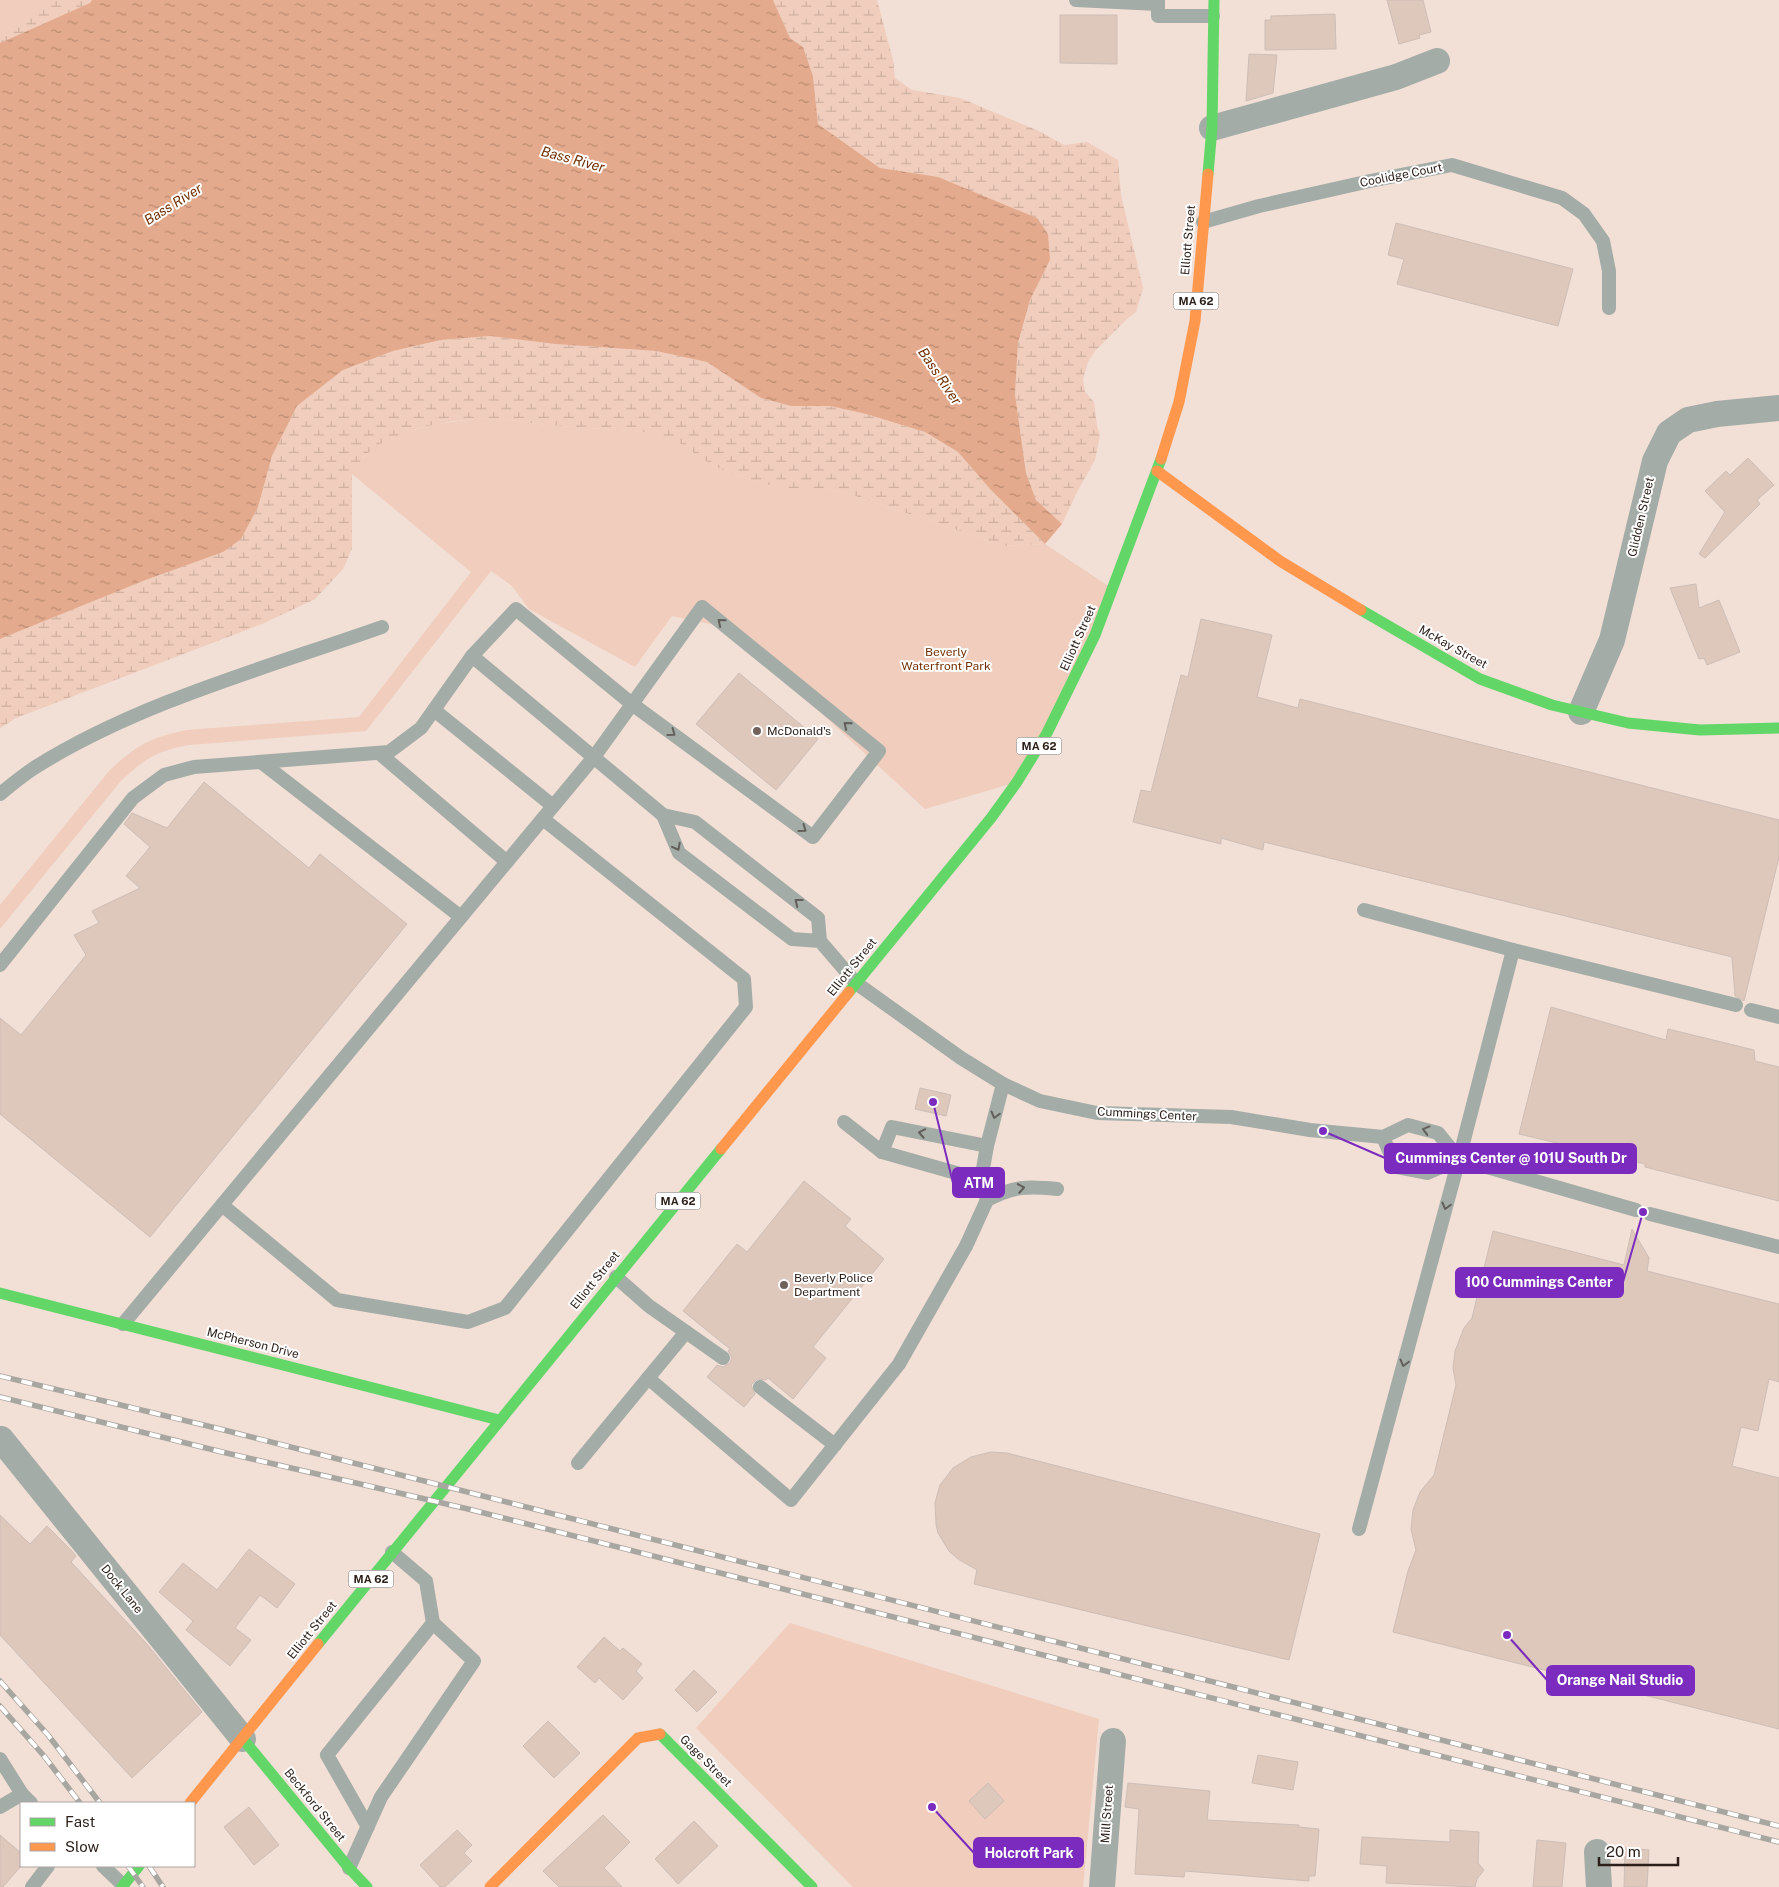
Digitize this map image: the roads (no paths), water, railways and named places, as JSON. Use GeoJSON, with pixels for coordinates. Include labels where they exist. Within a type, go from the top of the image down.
{"type":"FeatureCollection","features":[{"type":"Feature","properties":{"kind":"main road","name":"Elliott Street"},"geometry":{"type":"LineString","coordinates":[[191,1802],[616,1276],[991,818],[1017,782],[1047,733],[1095,635],[1157,471],[1179,402],[1195,322],[1212,128],[1214,0]]}},
{"type":"Feature","properties":{"kind":"main road","name":"McKay Street"},"geometry":{"type":"LineString","coordinates":[[1157,471],[1280,561],[1385,625],[1480,679],[1552,705],[1628,723],[1700,730],[1779,728]]}},
{"type":"Feature","properties":{"kind":"main road","name":"McPherson Drive"},"geometry":{"type":"LineString","coordinates":[[0,1293],[499,1420]]}},
{"type":"Feature","properties":{"kind":"main road","name":"Gage Street"},"geometry":{"type":"LineString","coordinates":[[490,1887],[638,1738],[661,1734],[812,1887]]}},
{"type":"Feature","properties":{"kind":"main road","name":"Beckford Street"},"geometry":{"type":"LineString","coordinates":[[242,1738],[349,1868],[367,1887]]}},
{"type":"Feature","properties":{"kind":"main road"},"geometry":{"type":"LineString","coordinates":[[122,1886],[138,1867]]}},
{"type":"Feature","properties":{"kind":"street"},"geometry":{"type":"LineString","coordinates":[[1212,128],[1396,77],[1438,61]]}},
{"type":"Feature","properties":{"kind":"street","name":"Glidden Street"},"geometry":{"type":"LineString","coordinates":[[1581,712],[1612,640],[1654,461],[1669,433],[1688,420],[1717,414],[1779,408]]}},
{"type":"Feature","properties":{"kind":"street","name":"Dock Lane"},"geometry":{"type":"LineString","coordinates":[[1,1439],[242,1738]]}},
{"type":"Feature","properties":{"kind":"street","name":"Mill Street"},"geometry":{"type":"LineString","coordinates":[[1102,1887],[1113,1741]]}},
{"type":"Feature","properties":{"kind":"street"},"geometry":{"type":"LineString","coordinates":[[1597,1852],[1599,1887]]}},
{"type":"Feature","properties":{"kind":"lane"},"geometry":{"type":"LineString","coordinates":[[1076,0],[1158,2],[1158,16],[1214,16]]}},
{"type":"Feature","properties":{"kind":"lane","name":"Coolidge Court"},"geometry":{"type":"LineString","coordinates":[[1203,222],[1259,206],[1452,165],[1562,198],[1584,214],[1603,241],[1609,270],[1609,308]]}},
{"type":"Feature","properties":{"kind":"lane"},"geometry":{"type":"LineString","coordinates":[[0,965],[133,798],[164,775],[194,767],[389,752],[421,728],[472,656],[516,609],[632,704],[813,837],[879,751],[702,607],[632,704],[594,757],[123,1324]]}},
{"type":"Feature","properties":{"kind":"lane"},"geometry":{"type":"LineString","coordinates":[[0,794],[33,769],[95,735],[138,715],[210,687],[382,627]]}},
{"type":"Feature","properties":{"kind":"lane"},"geometry":{"type":"LineString","coordinates":[[472,656],[663,815],[679,853],[792,939],[820,941],[818,918],[694,822],[663,815]]}},
{"type":"Feature","properties":{"kind":"lane"},"geometry":{"type":"LineString","coordinates":[[434,710],[552,806]]}},
{"type":"Feature","properties":{"kind":"lane"},"geometry":{"type":"LineString","coordinates":[[379,753],[507,862]]}},
{"type":"Feature","properties":{"kind":"lane"},"geometry":{"type":"LineString","coordinates":[[261,762],[461,916]]}},
{"type":"Feature","properties":{"kind":"lane"},"geometry":{"type":"LineString","coordinates":[[222,1205],[338,1300],[468,1322],[505,1308],[746,1007],[744,979],[542,819]]}},
{"type":"Feature","properties":{"kind":"lane"},"geometry":{"type":"LineString","coordinates":[[1364,910],[1736,1006]]}},
{"type":"Feature","properties":{"kind":"lane","name":"Cummings Center"},"geometry":{"type":"LineString","coordinates":[[820,941],[856,983],[961,1058],[1003,1084],[1040,1101],[1097,1112],[1231,1117],[1310,1130],[1383,1137]]}},
{"type":"Feature","properties":{"kind":"lane"},"geometry":{"type":"LineString","coordinates":[[1359,1529],[1459,1159],[1513,950]]}},
{"type":"Feature","properties":{"kind":"lane"},"geometry":{"type":"LineString","coordinates":[[1751,1010],[1779,1017]]}},
{"type":"Feature","properties":{"kind":"lane"},"geometry":{"type":"LineString","coordinates":[[987,1200],[981,1180],[987,1146],[1003,1084]]}},
{"type":"Feature","properties":{"kind":"lane"},"geometry":{"type":"LineString","coordinates":[[844,1122],[882,1152],[981,1180]]}},
{"type":"Feature","properties":{"kind":"lane"},"geometry":{"type":"LineString","coordinates":[[1459,1159],[1426,1173],[1396,1167],[1383,1137],[1408,1125],[1438,1133],[1459,1159],[1636,1210]]}},
{"type":"Feature","properties":{"kind":"lane"},"geometry":{"type":"LineString","coordinates":[[882,1152],[892,1127],[987,1146]]}},
{"type":"Feature","properties":{"kind":"lane"},"geometry":{"type":"LineString","coordinates":[[648,1378],[791,1500],[900,1364],[966,1246],[987,1200],[999,1194],[1028,1186],[1057,1189]]}},
{"type":"Feature","properties":{"kind":"lane"},"geometry":{"type":"LineString","coordinates":[[1650,1214],[1779,1247]]}},
{"type":"Feature","properties":{"kind":"lane"},"geometry":{"type":"LineString","coordinates":[[616,1276],[648,1306],[723,1358]]}},
{"type":"Feature","properties":{"kind":"lane"},"geometry":{"type":"LineString","coordinates":[[578,1463],[686,1332]]}},
{"type":"Feature","properties":{"kind":"lane"},"geometry":{"type":"LineString","coordinates":[[760,1387],[835,1445]]}},
{"type":"Feature","properties":{"kind":"lane"},"geometry":{"type":"LineString","coordinates":[[349,1868],[381,1797],[474,1660],[433,1624],[426,1581],[392,1552]]}},
{"type":"Feature","properties":{"kind":"lane"},"geometry":{"type":"LineString","coordinates":[[368,1827],[327,1755],[433,1624]]}},
{"type":"Feature","properties":{"kind":"lane"},"geometry":{"type":"LineString","coordinates":[[0,1759],[27,1799],[0,1807]]}},
{"type":"Feature","properties":{"kind":"lane"},"geometry":{"type":"LineString","coordinates":[[32,1887],[47,1867]]}},
{"type":"Feature","properties":{"kind":"lane"},"geometry":{"type":"LineString","coordinates":[[104,1867],[122,1886]]}},
{"type":"Feature","properties":{"kind":"water","name":"Bass River"},"geometry":{"type":"Polygon","coordinates":[[[92,0],[773,0],[790,38],[803,47],[813,76],[818,124],[880,168],[938,177],[1037,218],[1048,234],[1050,260],[1030,300],[1018,343],[1015,394],[1026,473],[1036,500],[1062,524],[1045,544],[990,489],[958,452],[925,432],[866,414],[830,406],[791,406],[761,398],[707,362],[656,351],[555,344],[490,336],[441,340],[393,351],[343,370],[297,406],[272,456],[258,507],[241,539],[223,552],[143,581],[0,639],[0,43],[90,3],[92,0]]]}},
{"type":"Feature","properties":{"kind":"railway"},"geometry":{"type":"LineString","coordinates":[[0,1376],[216,1428],[1779,1826]]}},
{"type":"Feature","properties":{"kind":"railway"},"geometry":{"type":"LineString","coordinates":[[0,1397],[222,1452],[468,1509],[1779,1842]]}},
{"type":"Feature","properties":{"kind":"railway"},"geometry":{"type":"LineString","coordinates":[[0,1681],[48,1735],[99,1802]]}},
{"type":"Feature","properties":{"kind":"railway"},"geometry":{"type":"LineString","coordinates":[[0,1706],[44,1756],[79,1802]]}},
{"type":"Feature","properties":{"kind":"railway"},"geometry":{"type":"LineString","coordinates":[[129,1867],[143,1887]]}},
{"type":"Feature","properties":{"kind":"railway"},"geometry":{"type":"LineString","coordinates":[[150,1867],[163,1887]]}},
{"type":"Feature","properties":{"kind":"place","name":"McDonald's"},"geometry":{"type":"Point","coordinates":[757,731]}},
{"type":"Feature","properties":{"kind":"place","name":"ATM"},"geometry":{"type":"Point","coordinates":[933,1102]}},
{"type":"Feature","properties":{"kind":"place","name":"Cummings Center @ 101U South Dr"},"geometry":{"type":"Point","coordinates":[1323,1131]}},
{"type":"Feature","properties":{"kind":"place","name":"100 Cummings Center"},"geometry":{"type":"Point","coordinates":[1643,1212]}},
{"type":"Feature","properties":{"kind":"place","name":"Beverly Police Department"},"geometry":{"type":"Point","coordinates":[784,1285]}},
{"type":"Feature","properties":{"kind":"place","name":"Orange Nail Studio"},"geometry":{"type":"Point","coordinates":[1507,1635]}},
{"type":"Feature","properties":{"kind":"place","name":"Holcroft Park"},"geometry":{"type":"Point","coordinates":[932,1807]}},
{"type":"Feature","properties":{"kind":"park label","name":"Beverly Waterfront Park"},"geometry":{"type":"Point","coordinates":[946,659]}}]}
